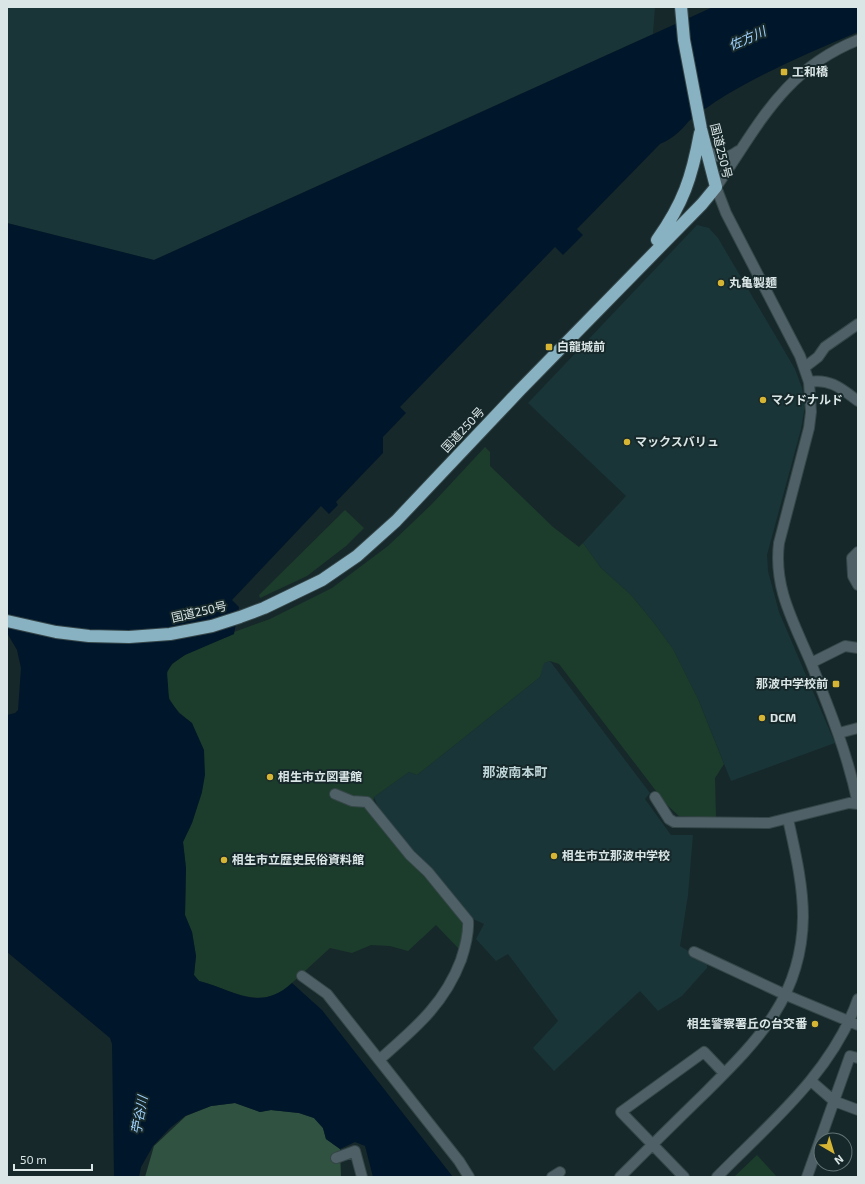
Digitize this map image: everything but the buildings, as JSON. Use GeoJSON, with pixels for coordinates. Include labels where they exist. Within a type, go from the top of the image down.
{"type":"FeatureCollection","features":[{"type":"Feature","properties":{"kind":"highway","name":"国道250号"},"geometry":{"type":"LineString","coordinates":[[7,621],[56,632],[110,637],[145,637],[212,626],[264,608],[322,580],[357,556],[375,541],[440,476],[642,263],[702,204],[716,187],[701,130],[681,13]]}},
{"type":"Feature","properties":{"kind":"highway"},"geometry":{"type":"LineString","coordinates":[[642,263],[671,220],[687,188],[701,130]]}},
{"type":"Feature","properties":{"kind":"street"},"geometry":{"type":"LineString","coordinates":[[654,797],[669,819],[674,822],[746,824],[769,823],[849,802],[858,804],[852,776],[839,733],[781,590],[777,559],[780,537],[809,428],[812,400],[809,382],[805,367],[726,213],[716,187],[769,107],[791,84],[827,56],[858,40]]}},
{"type":"Feature","properties":{"kind":"street"},"geometry":{"type":"LineString","coordinates":[[706,148],[711,153],[723,158],[734,155],[741,149]]}},
{"type":"Feature","properties":{"kind":"street"},"geometry":{"type":"LineString","coordinates":[[805,367],[818,357],[825,347],[858,324]]}},
{"type":"Feature","properties":{"kind":"street"},"geometry":{"type":"LineString","coordinates":[[809,382],[820,380],[829,382],[858,401]]}},
{"type":"Feature","properties":{"kind":"street"},"geometry":{"type":"LineString","coordinates":[[858,552],[852,558],[853,576],[858,585]]}},
{"type":"Feature","properties":{"kind":"street"},"geometry":{"type":"LineString","coordinates":[[811,663],[845,646],[858,648]]}},
{"type":"Feature","properties":{"kind":"street"},"geometry":{"type":"LineString","coordinates":[[839,733],[858,728]]}},
{"type":"Feature","properties":{"kind":"street"},"geometry":{"type":"LineString","coordinates":[[335,794],[352,800],[368,802],[410,855],[428,872],[468,922],[468,932],[463,953],[450,986],[431,1012],[380,1059]]}},
{"type":"Feature","properties":{"kind":"street"},"geometry":{"type":"LineString","coordinates":[[620,1177],[724,1074],[761,1035],[786,995],[797,962],[803,919],[801,885],[788,819]]}},
{"type":"Feature","properties":{"kind":"street"},"geometry":{"type":"LineString","coordinates":[[694,952],[786,995],[853,1023]]}},
{"type":"Feature","properties":{"kind":"street"},"geometry":{"type":"LineString","coordinates":[[302,976],[327,994],[380,1059],[459,1161],[469,1177]]}},
{"type":"Feature","properties":{"kind":"street"},"geometry":{"type":"LineString","coordinates":[[717,1177],[811,1081],[853,1023],[858,999]]}},
{"type":"Feature","properties":{"kind":"street"},"geometry":{"type":"LineString","coordinates":[[684,1177],[621,1112],[704,1052],[724,1074]]}},
{"type":"Feature","properties":{"kind":"street"},"geometry":{"type":"LineString","coordinates":[[807,1177],[850,1056],[858,1058]]}},
{"type":"Feature","properties":{"kind":"street"},"geometry":{"type":"LineString","coordinates":[[811,1081],[834,1101],[858,1110]]}},
{"type":"Feature","properties":{"kind":"street"},"geometry":{"type":"LineString","coordinates":[[336,1158],[355,1151],[362,1177]]}},
{"type":"Feature","properties":{"kind":"shaded area"},"geometry":{"type":"Polygon","coordinates":[[[7,7],[655,7],[653,34],[154,260],[7,223],[7,7]]]}},
{"type":"Feature","properties":{"kind":"shaded area"},"geometry":{"type":"Polygon","coordinates":[[[697,225],[709,228],[718,238],[795,369],[802,388],[805,406],[801,429],[767,555],[768,571],[779,612],[835,743],[731,781],[698,699],[673,649],[631,595],[601,568],[583,543],[626,496],[528,403],[697,225]]]}},
{"type":"Feature","properties":{"kind":"shaded area","name":"相生市立那波中学校"},"geometry":{"type":"Polygon","coordinates":[[[550,661],[650,793],[645,799],[671,835],[693,835],[688,895],[680,946],[707,962],[707,968],[682,996],[658,1011],[640,991],[554,1071],[533,1048],[558,1021],[508,954],[496,961],[476,939],[484,924],[473,919],[435,872],[401,840],[381,815],[374,797],[409,772],[417,775],[540,677],[543,663],[550,661]]]}},
{"type":"Feature","properties":{"kind":"green space"},"geometry":{"type":"Polygon","coordinates":[[[485,447],[490,452],[490,466],[553,527],[579,547],[583,543],[601,568],[631,595],[673,649],[698,699],[724,764],[715,778],[716,818],[679,816],[666,804],[559,664],[550,661],[544,663],[540,677],[417,775],[409,772],[374,797],[371,814],[463,922],[464,935],[460,950],[436,925],[408,951],[390,946],[371,945],[352,953],[330,948],[282,992],[272,996],[261,998],[240,995],[199,981],[194,975],[196,956],[192,932],[185,915],[186,868],[183,842],[192,823],[202,792],[192,723],[177,710],[171,701],[167,690],[168,671],[172,665],[187,653],[234,634],[234,632],[270,619],[332,588],[388,546],[432,504],[485,447]]]}},
{"type":"Feature","properties":{"kind":"green space"},"geometry":{"type":"Polygon","coordinates":[[[345,510],[364,528],[346,546],[307,576],[260,598],[259,595],[345,510]]]}},
{"type":"Feature","properties":{"kind":"green space"},"geometry":{"type":"Polygon","coordinates":[[[235,1103],[260,1112],[271,1110],[299,1113],[314,1118],[323,1128],[326,1139],[340,1149],[341,1177],[145,1177],[154,1146],[186,1116],[211,1106],[235,1103]]]}},
{"type":"Feature","properties":{"kind":"green space"},"geometry":{"type":"Polygon","coordinates":[[[757,1155],[777,1177],[734,1177],[757,1155]]]}},
{"type":"Feature","properties":{"kind":"water"},"geometry":{"type":"Polygon","coordinates":[[[713,7],[858,7],[858,32],[785,64],[749,82],[715,102],[688,122],[676,134],[660,144],[577,229],[583,235],[563,255],[555,247],[400,407],[406,413],[383,437],[383,453],[336,502],[338,505],[329,514],[321,506],[232,600],[239,607],[234,634],[185,655],[172,664],[167,672],[169,699],[179,713],[192,723],[204,750],[205,775],[202,792],[192,823],[183,842],[186,868],[185,915],[192,932],[196,956],[194,975],[199,981],[247,997],[258,998],[269,997],[280,992],[292,983],[322,1010],[453,1177],[373,1177],[365,1146],[355,1142],[340,1149],[326,1139],[323,1128],[314,1118],[299,1113],[271,1110],[260,1112],[235,1103],[211,1106],[185,1116],[170,1128],[153,1146],[141,1167],[139,1177],[114,1177],[112,1044],[110,1038],[7,952],[7,715],[15,713],[18,710],[21,668],[17,650],[7,633],[7,223],[154,260],[713,7]]]}},
{"type":"Feature","properties":{"kind":"place","name":"工和橋"},"geometry":{"type":"Point","coordinates":[784,72]}},
{"type":"Feature","properties":{"kind":"place","name":"丸亀製麺"},"geometry":{"type":"Point","coordinates":[721,283]}},
{"type":"Feature","properties":{"kind":"place","name":"白龍城前"},"geometry":{"type":"Point","coordinates":[549,347]}},
{"type":"Feature","properties":{"kind":"place","name":"マクドナルド"},"geometry":{"type":"Point","coordinates":[763,400]}},
{"type":"Feature","properties":{"kind":"place","name":"マックスバリュ"},"geometry":{"type":"Point","coordinates":[627,442]}},
{"type":"Feature","properties":{"kind":"place","name":"那波中学校前"},"geometry":{"type":"Point","coordinates":[836,684]}},
{"type":"Feature","properties":{"kind":"place","name":"DCM"},"geometry":{"type":"Point","coordinates":[762,718]}},
{"type":"Feature","properties":{"kind":"place","name":"相生市立図書館"},"geometry":{"type":"Point","coordinates":[270,777]}},
{"type":"Feature","properties":{"kind":"place","name":"相生市立那波中学校"},"geometry":{"type":"Point","coordinates":[554,856]}},
{"type":"Feature","properties":{"kind":"place","name":"相生市立歴史民俗資料館"},"geometry":{"type":"Point","coordinates":[224,860]}},
{"type":"Feature","properties":{"kind":"place","name":"相生警察署丘の台交番"},"geometry":{"type":"Point","coordinates":[815,1024]}},
{"type":"Feature","properties":{"kind":"district","name":"那波南本町"},"geometry":{"type":"Point","coordinates":[515,772]}},
{"type":"Feature","properties":{"kind":"water label","name":"佐方川"},"geometry":{"type":"Point","coordinates":[747,38]}},
{"type":"Feature","properties":{"kind":"water label","name":"苧谷川"},"geometry":{"type":"Point","coordinates":[139,1115]}}]}
